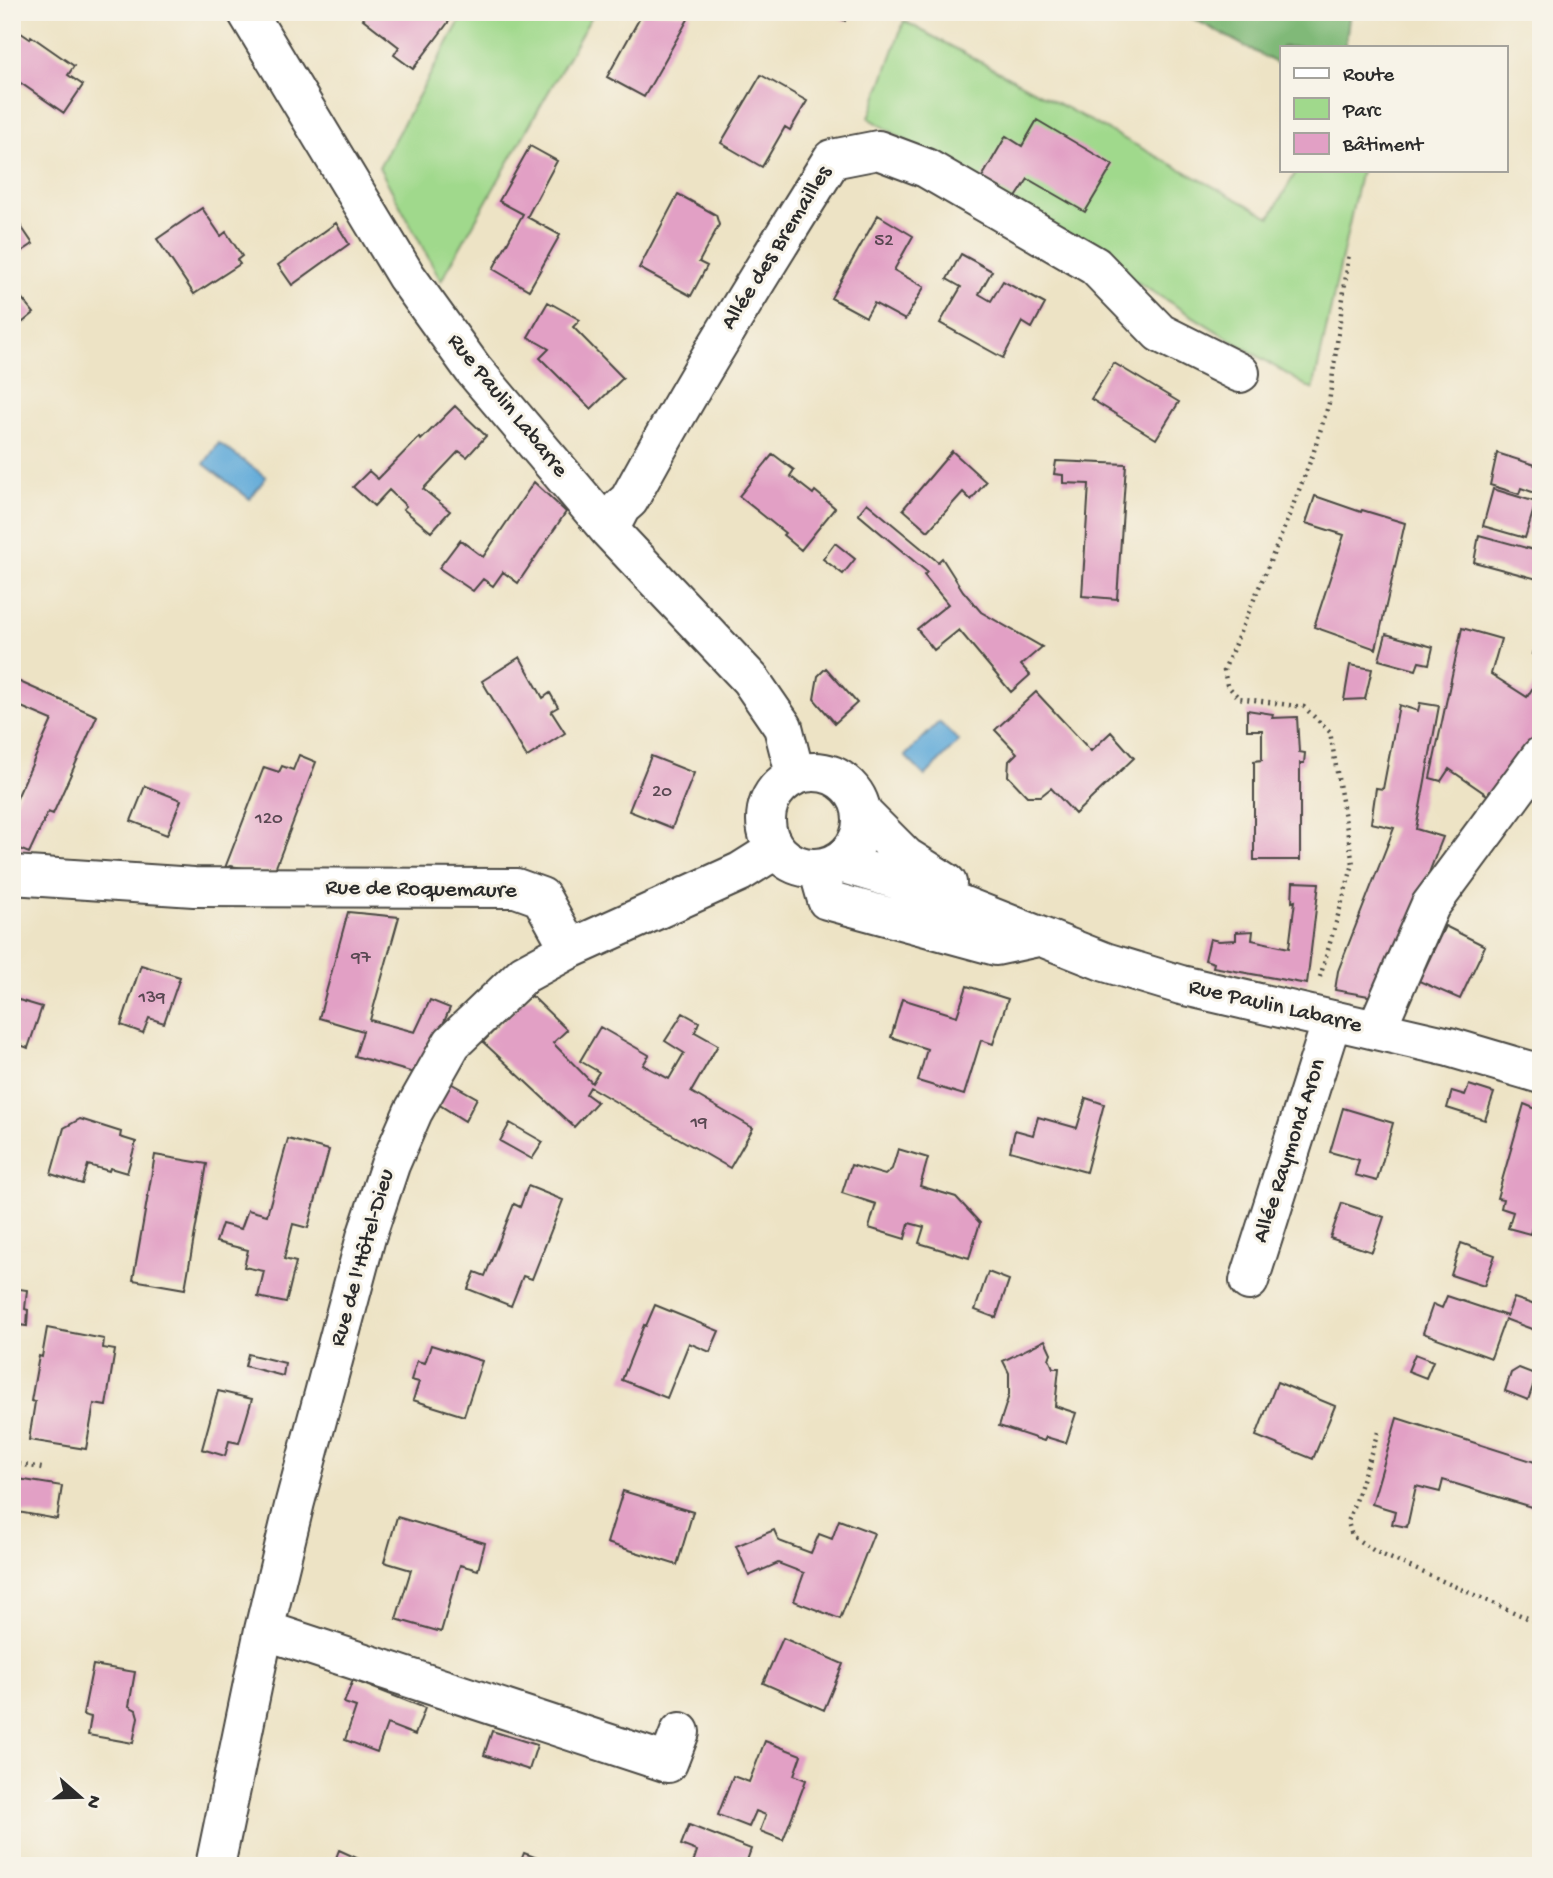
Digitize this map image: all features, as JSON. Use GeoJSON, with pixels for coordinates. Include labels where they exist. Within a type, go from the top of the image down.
{"type":"FeatureCollection","features":[{"type":"Feature","properties":{"kind":"street","name":"Rue Paulin Labarre"},"geometry":{"type":"LineString","coordinates":[[247,12],[406,276],[473,369],[609,530],[750,679],[783,727],[795,774]]}},
{"type":"Feature","properties":{"kind":"street","name":"Allée des Bremailles"},"geometry":{"type":"LineString","coordinates":[[609,530],[744,300],[832,159],[878,150],[926,168],[1095,266],[1160,333],[1240,373]]}},
{"type":"Feature","properties":{"kind":"street"},"geometry":{"type":"LineString","coordinates":[[1376,1030],[1430,906],[1541,757]]}},
{"type":"Feature","properties":{"kind":"street"},"geometry":{"type":"LineString","coordinates":[[810,771],[824,772],[838,778],[858,799],[862,813],[857,841],[849,853],[828,865],[802,867],[788,860],[775,850],[768,837],[765,822],[773,793],[795,774],[810,771]]}},
{"type":"Feature","properties":{"kind":"street","name":"Rue Paulin Labarre"},"geometry":{"type":"LineString","coordinates":[[862,813],[906,857],[1026,931],[1105,962],[1181,985],[1449,1047],[1541,1074]]}},
{"type":"Feature","properties":{"kind":"street"},"geometry":{"type":"LineString","coordinates":[[570,949],[740,872],[775,850]]}},
{"type":"Feature","properties":{"kind":"street"},"geometry":{"type":"LineString","coordinates":[[828,865],[827,900],[996,946],[1026,931]]}},
{"type":"Feature","properties":{"kind":"street","name":"Rue de Roquemaure"},"geometry":{"type":"LineString","coordinates":[[12,874],[194,887],[516,888],[541,897],[570,949]]}},
{"type":"Feature","properties":{"kind":"street","name":"Rue de l'Hôtel-Dieu"},"geometry":{"type":"LineString","coordinates":[[215,1866],[264,1630],[295,1502],[366,1237],[390,1165],[413,1112],[452,1043],[524,974],[570,949]]}},
{"type":"Feature","properties":{"kind":"street","name":"Allée Raymond Aron"},"geometry":{"type":"LineString","coordinates":[[1249,1281],[1321,1017]]}},
{"type":"Feature","properties":{"kind":"street"},"geometry":{"type":"LineString","coordinates":[[264,1630],[668,1763],[680,1732]]}},
{"type":"Feature","properties":{"kind":"path"},"geometry":{"type":"LineString","coordinates":[[1321,1017],[1353,864],[1330,732],[1304,707],[1239,698],[1227,685],[1224,670],[1288,518],[1329,403],[1349,253]]}},
{"type":"Feature","properties":{"kind":"path"},"geometry":{"type":"LineString","coordinates":[[1378,1432],[1348,1522],[1353,1536],[1376,1552],[1541,1624]]}},
{"type":"Feature","properties":{"kind":"path"},"geometry":{"type":"LineString","coordinates":[[12,1464],[42,1468]]}},
{"type":"Feature","properties":{"kind":"green space"},"geometry":{"type":"Polygon","coordinates":[[[465,12],[594,12],[441,281],[379,167],[465,12]]]}},
{"type":"Feature","properties":{"kind":"green space"},"geometry":{"type":"Polygon","coordinates":[[[1181,12],[1350,12],[1345,46],[1280,46],[1280,65],[1181,12]]]}},
{"type":"Feature","properties":{"kind":"green space"},"geometry":{"type":"Polygon","coordinates":[[[904,21],[1270,217],[1296,172],[1361,172],[1313,390],[869,118],[904,21]]]}},
{"type":"Feature","properties":{"kind":"water"},"geometry":{"type":"Polygon","coordinates":[[[219,443],[266,477],[250,499],[204,464],[219,443]]]}},
{"type":"Feature","properties":{"kind":"water"},"geometry":{"type":"Polygon","coordinates":[[[939,722],[959,741],[925,776],[905,756],[939,722]]]}},
{"type":"Feature","properties":{"kind":"building"},"geometry":{"type":"Polygon","coordinates":[[[368,12],[439,12],[450,20],[413,69],[394,55],[399,47],[363,19],[368,12]]]}},
{"type":"Feature","properties":{"kind":"building"},"geometry":{"type":"Polygon","coordinates":[[[639,12],[691,14],[644,97],[607,77],[642,14],[639,12]]]}},
{"type":"Feature","properties":{"kind":"building"},"geometry":{"type":"Polygon","coordinates":[[[829,12],[850,12],[845,21],[829,12]]]}},
{"type":"Feature","properties":{"kind":"building"},"geometry":{"type":"Polygon","coordinates":[[[15,29],[30,39],[31,36],[74,66],[68,75],[83,85],[64,113],[12,77],[12,33],[15,29]]]}},
{"type":"Feature","properties":{"kind":"building"},"geometry":{"type":"Polygon","coordinates":[[[761,75],[807,101],[790,130],[785,127],[762,167],[721,143],[761,75]]]}},
{"type":"Feature","properties":{"kind":"building"},"geometry":{"type":"Polygon","coordinates":[[[1037,120],[1113,165],[1085,212],[1028,179],[1015,199],[981,179],[1006,136],[1022,146],[1037,120]]]}},
{"type":"Feature","properties":{"kind":"building"},"geometry":{"type":"Polygon","coordinates":[[[530,146],[557,161],[527,217],[560,235],[529,290],[493,269],[523,214],[499,201],[530,146]]]}},
{"type":"Feature","properties":{"kind":"building"},"geometry":{"type":"Polygon","coordinates":[[[678,194],[716,215],[719,225],[699,262],[707,266],[691,296],[639,268],[678,194]]]}},
{"type":"Feature","properties":{"kind":"building"},"geometry":{"type":"Polygon","coordinates":[[[202,208],[221,236],[226,232],[242,256],[237,260],[240,264],[194,294],[157,239],[202,208]]]}},
{"type":"Feature","properties":{"kind":"building"},"geometry":{"type":"Polygon","coordinates":[[[12,213],[33,244],[12,258],[12,213]]]}},
{"type":"Feature","properties":{"kind":"building"},"geometry":{"type":"Polygon","coordinates":[[[878,215],[913,236],[894,270],[924,287],[905,320],[874,303],[866,317],[831,298],[878,215]]]}},
{"type":"Feature","properties":{"kind":"building"},"geometry":{"type":"Polygon","coordinates":[[[336,223],[349,244],[292,285],[278,265],[336,223]]]}},
{"type":"Feature","properties":{"kind":"building"},"geometry":{"type":"Polygon","coordinates":[[[961,254],[992,271],[979,294],[991,301],[1003,281],[1045,304],[1032,328],[1022,322],[1003,358],[940,323],[961,287],[947,279],[961,254]]]}},
{"type":"Feature","properties":{"kind":"building"},"geometry":{"type":"Polygon","coordinates":[[[15,290],[34,313],[12,331],[12,292],[15,290]]]}},
{"type":"Feature","properties":{"kind":"building"},"geometry":{"type":"Polygon","coordinates":[[[548,302],[580,320],[573,327],[623,378],[591,409],[540,358],[549,349],[528,337],[548,302]]]}},
{"type":"Feature","properties":{"kind":"building"},"geometry":{"type":"Polygon","coordinates":[[[1114,363],[1179,402],[1156,439],[1091,399],[1114,363]]]}},
{"type":"Feature","properties":{"kind":"building"},"geometry":{"type":"Polygon","coordinates":[[[455,406],[486,436],[467,457],[459,451],[423,489],[450,511],[431,532],[403,509],[406,506],[389,490],[374,506],[353,487],[369,471],[378,479],[419,437],[421,440],[455,406]]]}},
{"type":"Feature","properties":{"kind":"building"},"geometry":{"type":"Polygon","coordinates":[[[952,451],[986,482],[971,500],[963,492],[928,531],[903,509],[952,451]]]}},
{"type":"Feature","properties":{"kind":"building"},"geometry":{"type":"Polygon","coordinates":[[[1497,453],[1541,467],[1541,495],[1521,488],[1519,494],[1490,485],[1497,453]]]}},
{"type":"Feature","properties":{"kind":"building"},"geometry":{"type":"Polygon","coordinates":[[[773,454],[794,470],[790,476],[813,494],[815,491],[835,508],[801,550],[783,535],[785,533],[739,496],[773,454]]]}},
{"type":"Feature","properties":{"kind":"building"},"geometry":{"type":"Polygon","coordinates":[[[1056,461],[1126,464],[1117,599],[1082,596],[1089,484],[1063,483],[1063,475],[1054,474],[1056,461]]]}},
{"type":"Feature","properties":{"kind":"building"},"geometry":{"type":"Polygon","coordinates":[[[534,482],[566,512],[518,583],[503,572],[493,586],[483,579],[473,591],[439,568],[460,540],[483,557],[534,482]]]}},
{"type":"Feature","properties":{"kind":"building"},"geometry":{"type":"Polygon","coordinates":[[[1493,489],[1536,502],[1525,538],[1483,526],[1493,489]]]}},
{"type":"Feature","properties":{"kind":"building"},"geometry":{"type":"Polygon","coordinates":[[[1315,496],[1361,512],[1362,510],[1405,523],[1376,649],[1314,627],[1344,535],[1306,523],[1315,496]]]}},
{"type":"Feature","properties":{"kind":"building"},"geometry":{"type":"Polygon","coordinates":[[[867,503],[938,562],[942,558],[963,591],[981,612],[1042,647],[1021,665],[1030,675],[1011,692],[959,630],[934,650],[917,629],[948,604],[924,575],[927,572],[858,514],[867,503]]]}},
{"type":"Feature","properties":{"kind":"building"},"geometry":{"type":"Polygon","coordinates":[[[1479,535],[1541,552],[1541,580],[1474,562],[1479,535]]]}},
{"type":"Feature","properties":{"kind":"building"},"geometry":{"type":"Polygon","coordinates":[[[835,543],[855,559],[843,574],[823,559],[835,543]]]}},
{"type":"Feature","properties":{"kind":"building"},"geometry":{"type":"Polygon","coordinates":[[[1541,626],[1541,657],[1532,654],[1541,626]]]}},
{"type":"Feature","properties":{"kind":"building"},"geometry":{"type":"Polygon","coordinates":[[[1462,628],[1501,639],[1491,674],[1527,697],[1537,681],[1541,683],[1541,738],[1496,801],[1449,769],[1441,781],[1430,778],[1462,628]]]}},
{"type":"Feature","properties":{"kind":"building"},"geometry":{"type":"Polygon","coordinates":[[[1386,634],[1433,647],[1429,664],[1419,662],[1416,670],[1379,660],[1386,634]]]}},
{"type":"Feature","properties":{"kind":"building"},"geometry":{"type":"Polygon","coordinates":[[[520,657],[543,698],[550,693],[558,707],[551,711],[565,733],[527,757],[482,681],[520,657]]]}},
{"type":"Feature","properties":{"kind":"building"},"geometry":{"type":"Polygon","coordinates":[[[1350,665],[1372,669],[1365,699],[1344,700],[1350,665]]]}},
{"type":"Feature","properties":{"kind":"building"},"geometry":{"type":"Polygon","coordinates":[[[826,668],[857,703],[835,723],[814,699],[818,676],[826,668]]]}},
{"type":"Feature","properties":{"kind":"building"},"geometry":{"type":"Polygon","coordinates":[[[13,679],[97,716],[53,814],[48,812],[29,853],[12,846],[12,809],[52,720],[12,703],[13,679]]]}},
{"type":"Feature","properties":{"kind":"building"},"geometry":{"type":"Polygon","coordinates":[[[1036,692],[1091,751],[1111,732],[1134,758],[1075,814],[1051,788],[1041,796],[1027,796],[1008,776],[1009,761],[1017,753],[995,730],[1036,692]]]}},
{"type":"Feature","properties":{"kind":"building"},"geometry":{"type":"Polygon","coordinates":[[[1420,703],[1439,706],[1416,829],[1443,837],[1380,998],[1335,990],[1338,971],[1394,828],[1371,823],[1376,788],[1383,789],[1399,705],[1418,711],[1420,703]]]}},
{"type":"Feature","properties":{"kind":"building"},"geometry":{"type":"Polygon","coordinates":[[[1247,710],[1273,714],[1272,718],[1297,717],[1299,752],[1305,753],[1304,763],[1300,763],[1300,860],[1254,860],[1254,761],[1262,760],[1262,730],[1247,730],[1247,710]]]}},
{"type":"Feature","properties":{"kind":"building"},"geometry":{"type":"Polygon","coordinates":[[[299,755],[316,762],[274,872],[230,866],[225,868],[264,767],[279,772],[282,766],[293,770],[299,755]]]}},
{"type":"Feature","properties":{"kind":"building"},"geometry":{"type":"Polygon","coordinates":[[[651,756],[694,773],[672,828],[629,811],[651,756]]]}},
{"type":"Feature","properties":{"kind":"building"},"geometry":{"type":"Polygon","coordinates":[[[145,786],[181,800],[167,835],[131,821],[145,786]]]}},
{"type":"Feature","properties":{"kind":"building"},"geometry":{"type":"Polygon","coordinates":[[[1293,882],[1319,883],[1307,984],[1213,967],[1214,963],[1205,960],[1210,939],[1236,940],[1236,932],[1253,931],[1252,940],[1289,948],[1295,901],[1292,902],[1293,882]]]}},
{"type":"Feature","properties":{"kind":"building"},"geometry":{"type":"Polygon","coordinates":[[[348,912],[399,917],[370,1020],[415,1032],[430,1000],[450,1008],[421,1075],[355,1056],[363,1031],[319,1018],[348,912]]]}},
{"type":"Feature","properties":{"kind":"building"},"geometry":{"type":"Polygon","coordinates":[[[1445,926],[1485,946],[1460,999],[1419,981],[1445,926]]]}},
{"type":"Feature","properties":{"kind":"building"},"geometry":{"type":"Polygon","coordinates":[[[141,965],[180,977],[164,1023],[149,1018],[143,1033],[121,1025],[141,965]]]}},
{"type":"Feature","properties":{"kind":"building"},"geometry":{"type":"Polygon","coordinates":[[[967,986],[1008,999],[993,1044],[981,1040],[964,1095],[918,1081],[927,1049],[891,1037],[902,999],[957,1016],[967,986]]]}},
{"type":"Feature","properties":{"kind":"building"},"geometry":{"type":"Polygon","coordinates":[[[532,996],[567,1030],[553,1043],[592,1083],[599,1072],[580,1061],[600,1027],[649,1055],[643,1065],[669,1079],[684,1053],[665,1041],[683,1013],[699,1022],[695,1032],[718,1045],[691,1092],[753,1128],[730,1168],[590,1087],[586,1094],[597,1102],[574,1127],[483,1042],[523,1000],[532,996]]]}},
{"type":"Feature","properties":{"kind":"building"},"geometry":{"type":"Polygon","coordinates":[[[12,998],[42,1007],[28,1048],[12,1042],[12,998]]]}},
{"type":"Feature","properties":{"kind":"building"},"geometry":{"type":"Polygon","coordinates":[[[445,1080],[477,1098],[465,1121],[435,1102],[445,1080]]]}},
{"type":"Feature","properties":{"kind":"building"},"geometry":{"type":"Polygon","coordinates":[[[1469,1085],[1494,1093],[1485,1120],[1447,1108],[1452,1091],[1465,1095],[1469,1085]]]}},
{"type":"Feature","properties":{"kind":"building"},"geometry":{"type":"Polygon","coordinates":[[[1086,1098],[1104,1104],[1086,1172],[1010,1151],[1015,1130],[1033,1135],[1038,1117],[1077,1128],[1086,1098]]]}},
{"type":"Feature","properties":{"kind":"building"},"geometry":{"type":"Polygon","coordinates":[[[1524,1104],[1541,1111],[1541,1199],[1530,1234],[1508,1228],[1513,1212],[1501,1208],[1503,1199],[1497,1198],[1524,1104]]]}},
{"type":"Feature","properties":{"kind":"building"},"geometry":{"type":"Polygon","coordinates":[[[1343,1108],[1393,1123],[1377,1181],[1355,1175],[1359,1160],[1330,1152],[1343,1108]]]}},
{"type":"Feature","properties":{"kind":"building"},"geometry":{"type":"Polygon","coordinates":[[[80,1119],[121,1132],[120,1137],[136,1142],[127,1173],[88,1165],[82,1184],[51,1174],[64,1128],[80,1119]]]}},
{"type":"Feature","properties":{"kind":"building"},"geometry":{"type":"Polygon","coordinates":[[[510,1123],[543,1142],[532,1159],[500,1141],[510,1123]]]}},
{"type":"Feature","properties":{"kind":"building"},"geometry":{"type":"Polygon","coordinates":[[[288,1139],[329,1150],[308,1228],[293,1224],[284,1259],[296,1262],[286,1303],[258,1297],[264,1271],[244,1267],[248,1250],[216,1242],[222,1224],[241,1229],[248,1210],[267,1215],[288,1139]]]}},
{"type":"Feature","properties":{"kind":"building"},"geometry":{"type":"Polygon","coordinates":[[[898,1149],[928,1158],[920,1186],[956,1197],[980,1223],[969,1258],[919,1243],[924,1227],[909,1223],[905,1239],[869,1228],[876,1204],[842,1193],[851,1165],[885,1175],[892,1169],[898,1149]]]}},
{"type":"Feature","properties":{"kind":"building"},"geometry":{"type":"Polygon","coordinates":[[[155,1155],[207,1164],[185,1289],[133,1280],[155,1155]]]}},
{"type":"Feature","properties":{"kind":"building"},"geometry":{"type":"Polygon","coordinates":[[[528,1186],[563,1200],[532,1279],[523,1276],[511,1306],[468,1289],[475,1272],[485,1276],[514,1204],[520,1207],[528,1186]]]}},
{"type":"Feature","properties":{"kind":"building"},"geometry":{"type":"Polygon","coordinates":[[[1342,1203],[1384,1217],[1372,1252],[1330,1238],[1342,1203]]]}},
{"type":"Feature","properties":{"kind":"building"},"geometry":{"type":"Polygon","coordinates":[[[1461,1243],[1495,1255],[1484,1286],[1451,1275],[1461,1243]]]}},
{"type":"Feature","properties":{"kind":"building"},"geometry":{"type":"Polygon","coordinates":[[[988,1272],[1009,1280],[996,1318],[975,1310],[988,1272]]]}},
{"type":"Feature","properties":{"kind":"building"},"geometry":{"type":"Polygon","coordinates":[[[12,1288],[27,1290],[27,1326],[12,1324],[12,1288]]]}},
{"type":"Feature","properties":{"kind":"building"},"geometry":{"type":"Polygon","coordinates":[[[1447,1296],[1507,1316],[1514,1298],[1541,1307],[1541,1327],[1537,1331],[1505,1319],[1491,1358],[1423,1333],[1433,1304],[1442,1308],[1447,1296]]]}},
{"type":"Feature","properties":{"kind":"building"},"geometry":{"type":"Polygon","coordinates":[[[655,1305],[719,1331],[710,1352],[689,1343],[667,1398],[622,1380],[655,1305]]]}},
{"type":"Feature","properties":{"kind":"building"},"geometry":{"type":"Polygon","coordinates":[[[47,1328],[104,1339],[103,1348],[115,1350],[106,1406],[94,1404],[86,1449],[29,1440],[35,1402],[31,1401],[47,1328]]]}},
{"type":"Feature","properties":{"kind":"building"},"geometry":{"type":"Polygon","coordinates":[[[1045,1340],[1051,1353],[1049,1359],[1053,1368],[1059,1368],[1055,1406],[1076,1413],[1066,1443],[1046,1437],[1044,1441],[999,1426],[1009,1395],[1009,1373],[1003,1361],[1045,1340]]]}},
{"type":"Feature","properties":{"kind":"building"},"geometry":{"type":"Polygon","coordinates":[[[431,1345],[482,1361],[464,1416],[413,1400],[419,1382],[411,1380],[417,1361],[425,1363],[431,1345]]]}},
{"type":"Feature","properties":{"kind":"building"},"geometry":{"type":"Polygon","coordinates":[[[248,1354],[285,1363],[283,1376],[245,1366],[248,1354]]]}},
{"type":"Feature","properties":{"kind":"building"},"geometry":{"type":"Polygon","coordinates":[[[1415,1354],[1433,1361],[1426,1378],[1408,1371],[1415,1354]]]}},
{"type":"Feature","properties":{"kind":"building"},"geometry":{"type":"Polygon","coordinates":[[[1519,1368],[1537,1375],[1528,1400],[1505,1391],[1511,1373],[1519,1368]]]}},
{"type":"Feature","properties":{"kind":"building"},"geometry":{"type":"Polygon","coordinates":[[[1277,1382],[1335,1406],[1313,1459],[1256,1436],[1277,1382]]]}},
{"type":"Feature","properties":{"kind":"building"},"geometry":{"type":"Polygon","coordinates":[[[218,1391],[252,1399],[239,1443],[229,1441],[225,1456],[202,1449],[218,1391]]]}},
{"type":"Feature","properties":{"kind":"building"},"geometry":{"type":"Polygon","coordinates":[[[1397,1418],[1541,1464],[1541,1510],[1443,1480],[1440,1492],[1416,1486],[1407,1527],[1392,1524],[1395,1511],[1372,1504],[1397,1418]]]}},
{"type":"Feature","properties":{"kind":"building"},"geometry":{"type":"Polygon","coordinates":[[[12,1478],[62,1486],[57,1519],[12,1511],[12,1478]]]}},
{"type":"Feature","properties":{"kind":"building"},"geometry":{"type":"Polygon","coordinates":[[[623,1491],[693,1512],[677,1565],[607,1543],[623,1491]]]}},
{"type":"Feature","properties":{"kind":"building"},"geometry":{"type":"Polygon","coordinates":[[[397,1517],[485,1543],[478,1570],[460,1565],[441,1632],[396,1619],[411,1570],[384,1562],[397,1517]]]}},
{"type":"Feature","properties":{"kind":"building"},"geometry":{"type":"Polygon","coordinates":[[[839,1520],[874,1533],[840,1619],[794,1601],[804,1573],[778,1563],[749,1576],[736,1546],[774,1530],[779,1541],[811,1553],[819,1534],[832,1539],[839,1520]]]}},
{"type":"Feature","properties":{"kind":"building"},"geometry":{"type":"Polygon","coordinates":[[[783,1638],[843,1664],[824,1710],[763,1683],[783,1638]]]}},
{"type":"Feature","properties":{"kind":"building"},"geometry":{"type":"Polygon","coordinates":[[[93,1665],[135,1672],[129,1706],[136,1710],[138,1717],[133,1743],[88,1735],[91,1717],[83,1715],[93,1665]]]}},
{"type":"Feature","properties":{"kind":"building"},"geometry":{"type":"Polygon","coordinates":[[[353,1680],[425,1708],[415,1735],[387,1724],[377,1752],[345,1740],[356,1707],[344,1703],[353,1680]]]}},
{"type":"Feature","properties":{"kind":"building"},"geometry":{"type":"Polygon","coordinates":[[[492,1731],[537,1745],[529,1770],[484,1755],[492,1731]]]}},
{"type":"Feature","properties":{"kind":"building"},"geometry":{"type":"Polygon","coordinates":[[[765,1741],[801,1755],[794,1775],[806,1780],[783,1840],[760,1831],[766,1815],[756,1811],[749,1827],[718,1815],[733,1776],[749,1782],[765,1741]]]}},
{"type":"Feature","properties":{"kind":"building"},"geometry":{"type":"Polygon","coordinates":[[[689,1825],[751,1849],[745,1866],[692,1866],[697,1851],[681,1845],[689,1825]]]}},
{"type":"Feature","properties":{"kind":"building"},"geometry":{"type":"Polygon","coordinates":[[[339,1850],[374,1866],[333,1866],[339,1850]]]}},
{"type":"Feature","properties":{"kind":"building"},"geometry":{"type":"Polygon","coordinates":[[[524,1853],[558,1866],[519,1866],[524,1853]]]}}]}
